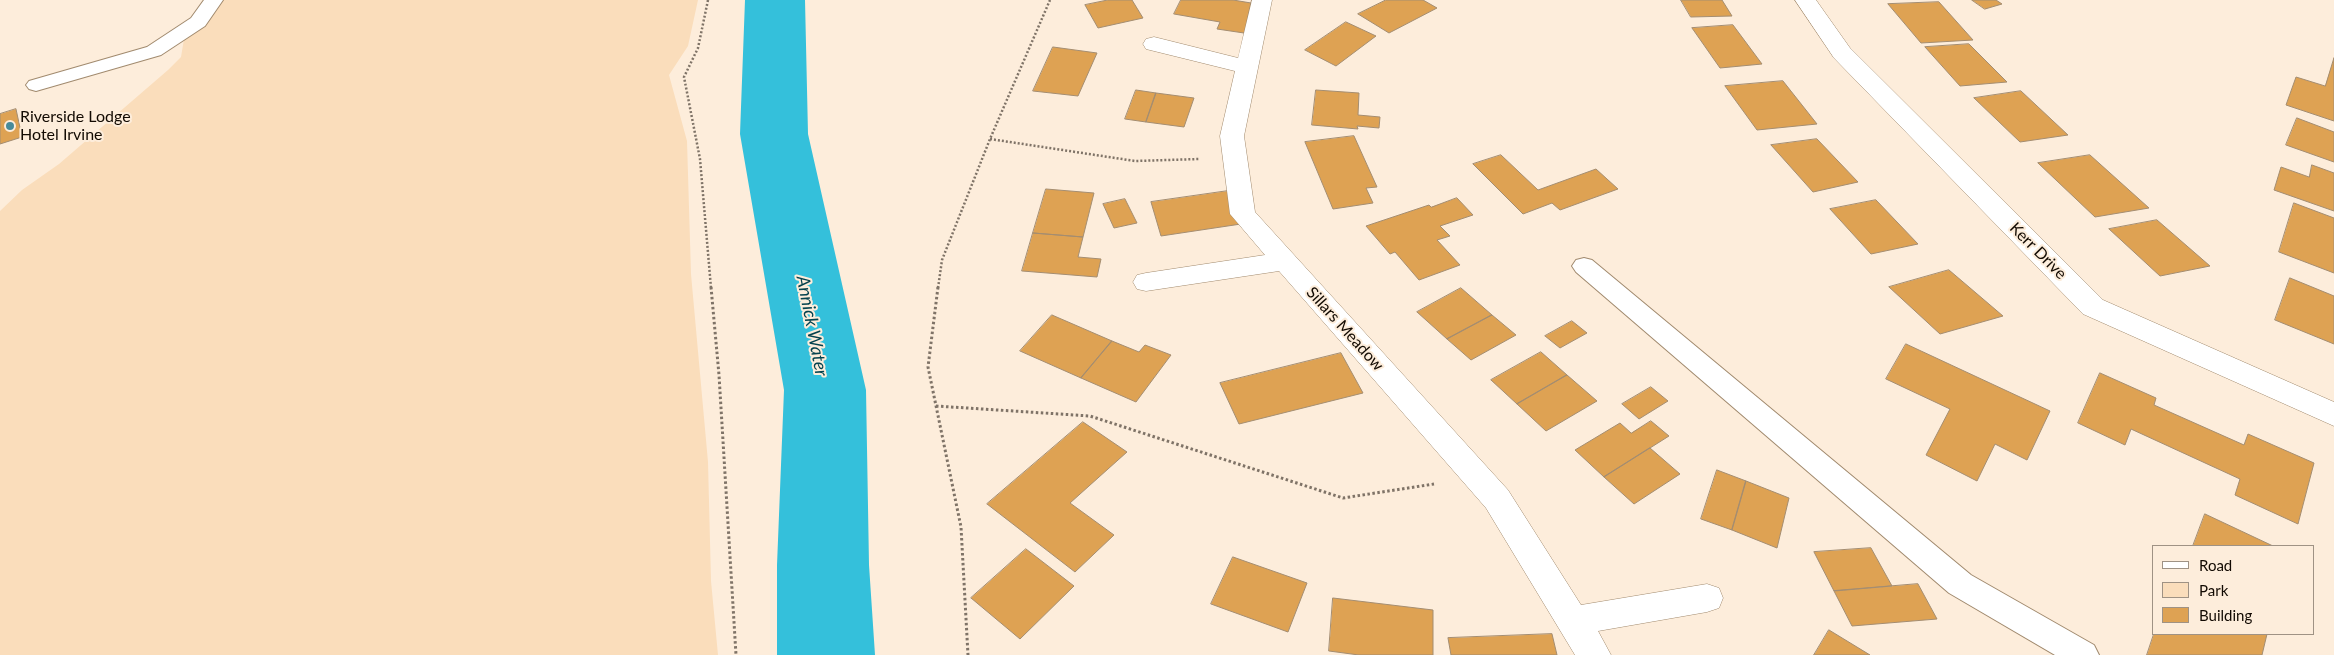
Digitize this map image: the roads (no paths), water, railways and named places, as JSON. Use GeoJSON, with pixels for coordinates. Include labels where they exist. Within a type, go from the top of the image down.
{"type":"FeatureCollection","features":[{"type":"Feature","properties":{"kind":"street","name":"Sillars Meadow"},"geometry":{"type":"LineString","coordinates":[[1262,0],[1232,136],[1243,214],[1497,499],[1594,655]]}},
{"type":"Feature","properties":{"kind":"street","name":"Kerr Drive"},"geometry":{"type":"LineString","coordinates":[[1805,0],[1842,52],[2093,307],[2334,415]]}},
{"type":"Feature","properties":{"kind":"street"},"geometry":{"type":"LineString","coordinates":[[1154,44],[1247,67]]}},
{"type":"Feature","properties":{"kind":"street"},"geometry":{"type":"LineString","coordinates":[[1146,282],[1285,261]]}},
{"type":"Feature","properties":{"kind":"street"},"geometry":{"type":"LineString","coordinates":[[1573,621],[1707,598]]}},
{"type":"Feature","properties":{"kind":"lane"},"geometry":{"type":"LineString","coordinates":[[36,85],[154,51],[198,22],[214,0]]}},
{"type":"Feature","properties":{"kind":"lane"},"geometry":{"type":"LineString","coordinates":[[1584,266],[1960,584],[2083,655]]}},
{"type":"Feature","properties":{"kind":"waterway","name":"Annick Water"},"geometry":{"type":"LineString","coordinates":[[775,0],[774,134],[825,390],[823,565],[826,655]]}},
{"type":"Feature","properties":{"kind":"place","name":"Riverside Lodge Hotel Irvine"},"geometry":{"type":"Point","coordinates":[10,126]}}]}
